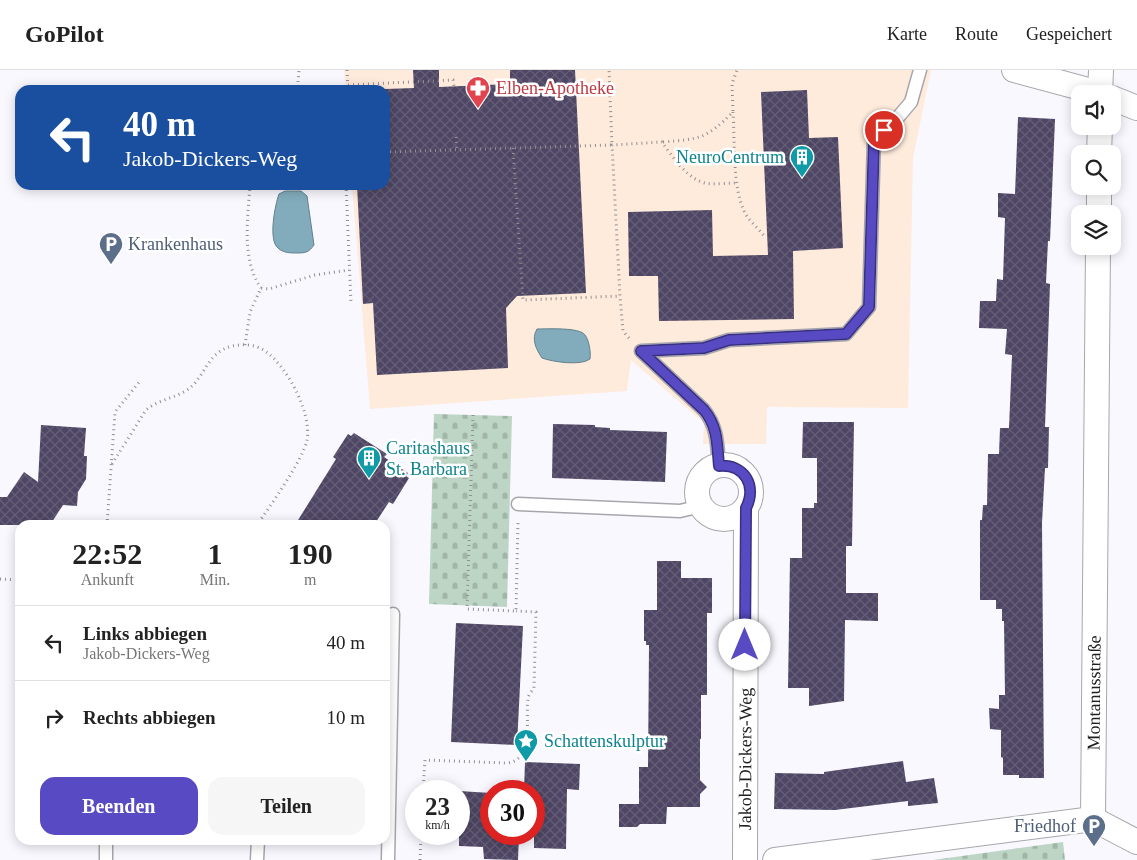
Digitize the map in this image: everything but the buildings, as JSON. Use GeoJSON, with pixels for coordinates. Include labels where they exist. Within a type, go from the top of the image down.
{"type":"FeatureCollection","features":[{"type":"Feature","properties":{"kind":"street"},"geometry":{"type":"LineString","coordinates":[[1014,70],[1081,85]]}},
{"type":"Feature","properties":{"kind":"street"},"geometry":{"type":"LineString","coordinates":[[1121,100],[1137,108]]}},
{"type":"Feature","properties":{"kind":"street","name":"Montanusstraße"},"geometry":{"type":"LineString","coordinates":[[1092,819],[1098,255]]}},
{"type":"Feature","properties":{"kind":"street"},"geometry":{"type":"LineString","coordinates":[[719,466],[707,472],[699,482],[697,494],[701,506],[712,516],[726,519],[741,513],[746,508]]}},
{"type":"Feature","properties":{"kind":"street","name":"Jakob-Dickers-Weg"},"geometry":{"type":"LineString","coordinates":[[719,466],[738,469],[748,480],[750,495],[746,508],[745,860]]}},
{"type":"Feature","properties":{"kind":"street"},"geometry":{"type":"LineString","coordinates":[[774,860],[1092,819],[1137,842]]}},
{"type":"Feature","properties":{"kind":"lane"},"geometry":{"type":"LineString","coordinates":[[641,351],[704,348],[729,340],[846,334],[869,307],[874,139],[894,122],[911,102],[920,70]]}},
{"type":"Feature","properties":{"kind":"lane"},"geometry":{"type":"LineString","coordinates":[[641,351],[704,410],[711,419],[715,431],[719,466]]}},
{"type":"Feature","properties":{"kind":"lane"},"geometry":{"type":"LineString","coordinates":[[518,504],[680,511],[701,506]]}},
{"type":"Feature","properties":{"kind":"lane"},"geometry":{"type":"LineString","coordinates":[[390,762],[393,614]]}},
{"type":"Feature","properties":{"kind":"lane"},"geometry":{"type":"LineString","coordinates":[[106,845],[106,860]]}},
{"type":"Feature","properties":{"kind":"lane"},"geometry":{"type":"LineString","coordinates":[[257,860],[258,845]]}},
{"type":"Feature","properties":{"kind":"lane"},"geometry":{"type":"LineString","coordinates":[[388,845],[388,860]]}},
{"type":"Feature","properties":{"kind":"path"},"geometry":{"type":"LineString","coordinates":[[298,82],[299,70]]}},
{"type":"Feature","properties":{"kind":"path"},"geometry":{"type":"LineString","coordinates":[[347,70],[348,85],[453,80],[454,86]]}},
{"type":"Feature","properties":{"kind":"path"},"geometry":{"type":"LineString","coordinates":[[609,70],[623,331],[641,351]]}},
{"type":"Feature","properties":{"kind":"path"},"geometry":{"type":"LineString","coordinates":[[737,70],[732,84],[737,182],[746,213],[765,237]]}},
{"type":"Feature","properties":{"kind":"path"},"geometry":{"type":"LineString","coordinates":[[390,152],[612,145],[700,138],[718,126],[733,112]]}},
{"type":"Feature","properties":{"kind":"path"},"geometry":{"type":"LineString","coordinates":[[456,137],[457,150]]}},
{"type":"Feature","properties":{"kind":"path"},"geometry":{"type":"LineString","coordinates":[[662,142],[678,162],[699,181],[712,184],[737,182]]}},
{"type":"Feature","properties":{"kind":"path"},"geometry":{"type":"LineString","coordinates":[[513,148],[523,300],[620,296]]}},
{"type":"Feature","properties":{"kind":"path"},"geometry":{"type":"LineString","coordinates":[[250,190],[249,246],[255,278],[261,288]]}},
{"type":"Feature","properties":{"kind":"path"},"geometry":{"type":"LineString","coordinates":[[346,190],[351,303]]}},
{"type":"Feature","properties":{"kind":"path"},"geometry":{"type":"LineString","coordinates":[[261,288],[269,289],[315,275],[349,270]]}},
{"type":"Feature","properties":{"kind":"path"},"geometry":{"type":"LineString","coordinates":[[245,345],[250,312],[261,288]]}},
{"type":"Feature","properties":{"kind":"path"},"geometry":{"type":"LineString","coordinates":[[112,464],[146,410],[154,404],[191,388],[211,358],[220,351],[231,346],[245,345],[266,351],[284,373],[301,402],[308,428],[307,439],[299,459],[260,520]]}},
{"type":"Feature","properties":{"kind":"path"},"geometry":{"type":"LineString","coordinates":[[107,520],[115,412],[140,381]]}},
{"type":"Feature","properties":{"kind":"path"},"geometry":{"type":"LineString","coordinates":[[423,780],[424,760],[507,763],[518,760],[523,754],[526,742],[528,696],[534,688],[536,612],[466,609],[474,416]]}},
{"type":"Feature","properties":{"kind":"path"},"geometry":{"type":"LineString","coordinates":[[516,611],[518,504]]}},
{"type":"Feature","properties":{"kind":"path"},"geometry":{"type":"LineString","coordinates":[[0,579],[15,580]]}},
{"type":"Feature","properties":{"kind":"path"},"geometry":{"type":"LineString","coordinates":[[420,860],[421,845]]}},
{"type":"Feature","properties":{"kind":"shaded area"},"geometry":{"type":"Polygon","coordinates":[[[344,70],[931,70],[913,158],[908,408],[767,407],[766,444],[703,444],[704,423],[631,360],[627,391],[370,409],[352,190],[390,190],[390,85],[346,85],[344,70]]]}},
{"type":"Feature","properties":{"kind":"green space"},"geometry":{"type":"Polygon","coordinates":[[[434,414],[512,416],[507,607],[429,604],[434,414]]]}},
{"type":"Feature","properties":{"kind":"green space"},"geometry":{"type":"Polygon","coordinates":[[[1063,842],[1065,860],[933,860],[1063,842]]]}},
{"type":"Feature","properties":{"kind":"water"},"geometry":{"type":"Polygon","coordinates":[[[285,191],[301,191],[307,196],[314,245],[309,251],[285,252],[280,250],[275,244],[273,222],[276,206],[279,194],[285,191]]]}},
{"type":"Feature","properties":{"kind":"water"},"geometry":{"type":"Polygon","coordinates":[[[537,329],[562,329],[582,332],[589,343],[590,359],[574,363],[542,358],[534,340],[537,329]]]}},
{"type":"Feature","properties":{"kind":"place","name":"Elben-Apotheke"},"geometry":{"type":"Point","coordinates":[478,109]}},
{"type":"Feature","properties":{"kind":"place","name":"NeuroCentrum"},"geometry":{"type":"Point","coordinates":[802,178]}},
{"type":"Feature","properties":{"kind":"place","name":"Krankenhaus"},"geometry":{"type":"Point","coordinates":[111,265]}},
{"type":"Feature","properties":{"kind":"place","name":"Caritashaus St. Barbara"},"geometry":{"type":"Point","coordinates":[369,479]}},
{"type":"Feature","properties":{"kind":"place","name":"Schattenskulptur"},"geometry":{"type":"Point","coordinates":[526,762]}},
{"type":"Feature","properties":{"kind":"place","name":"Friedhof"},"geometry":{"type":"Point","coordinates":[1094,847]}},
{"type":"Feature","properties":{"kind":"route"},"geometry":{"type":"LineString","coordinates":[[745,645],[746,508],[750,495],[748,480],[738,469],[725,465],[719,466],[714,425],[711,419],[704,410],[641,351],[704,348],[729,340],[846,334],[869,307],[874,139],[884,130]]}}]}
